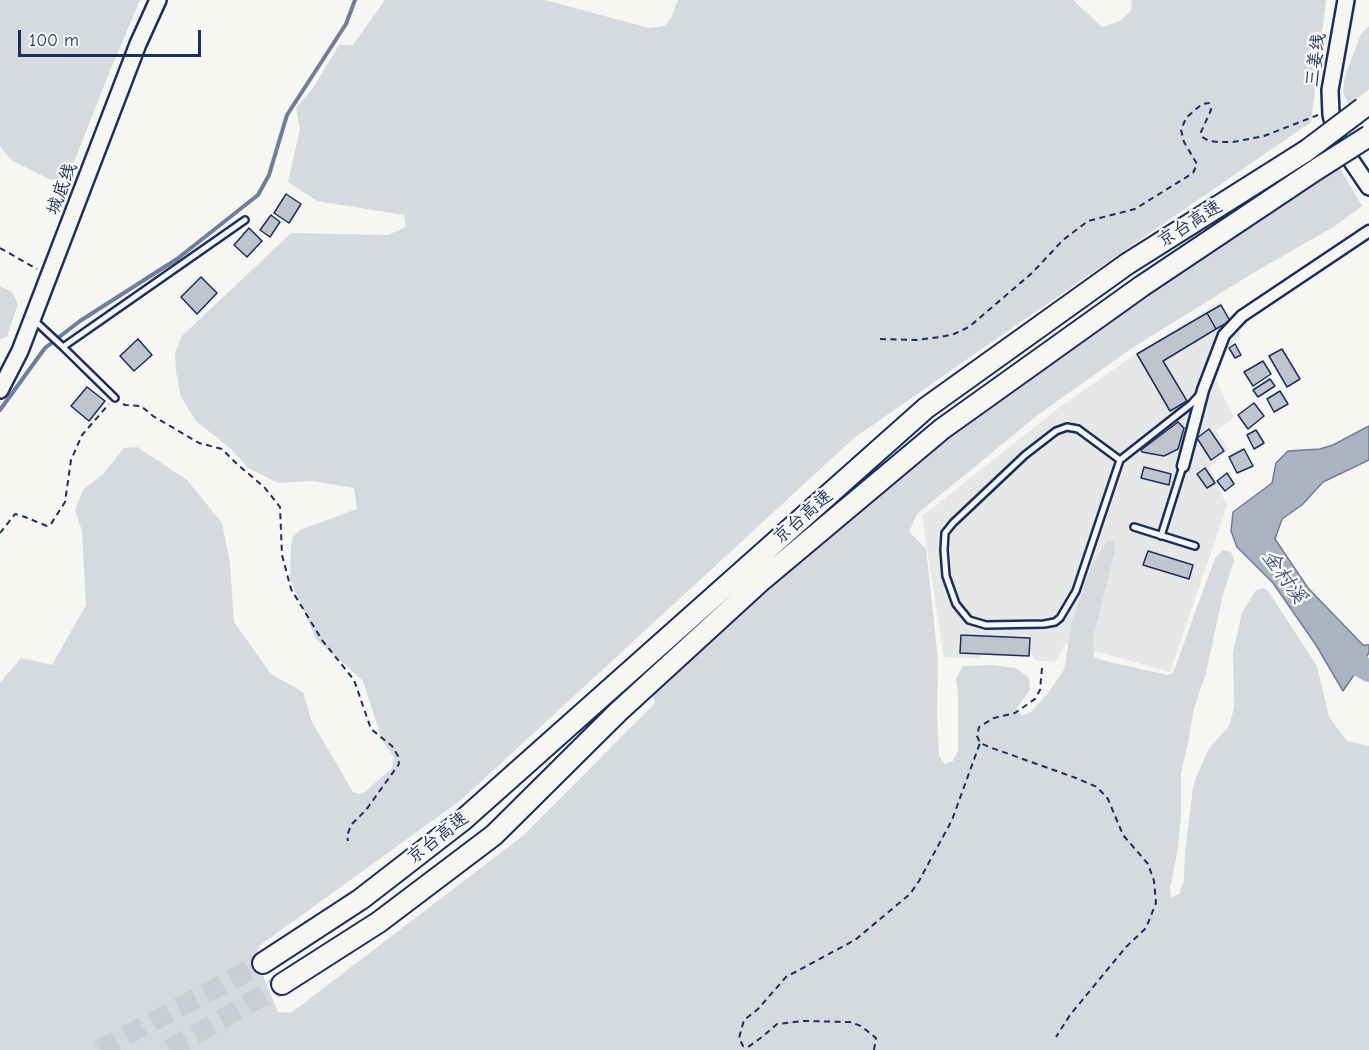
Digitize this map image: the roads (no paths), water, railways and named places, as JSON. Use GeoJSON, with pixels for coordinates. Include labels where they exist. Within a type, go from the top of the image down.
{"type":"FeatureCollection","features":[{"type":"Feature","properties":{"kind":"highway","name":"京台高速"},"geometry":{"type":"LineString","coordinates":[[263,963],[361,899],[463,820],[926,408],[1127,264],[1306,151],[1366,106]]}},
{"type":"Feature","properties":{"kind":"highway","name":"京台高速"},"geometry":{"type":"LineString","coordinates":[[282,984],[379,922],[494,835],[618,712],[762,580],[942,429],[1142,286],[1369,136]]}},
{"type":"Feature","properties":{"kind":"main road","name":"城底线"},"geometry":{"type":"LineString","coordinates":[[0,390],[33,319],[138,44],[158,0]]}},
{"type":"Feature","properties":{"kind":"main road","name":"三姜线"},"geometry":{"type":"LineString","coordinates":[[1346,0],[1330,90],[1331,110],[1338,141],[1369,187]]}},
{"type":"Feature","properties":{"kind":"street"},"geometry":{"type":"LineString","coordinates":[[1183,466],[1203,390],[1224,335],[1242,316],[1369,231]]}},
{"type":"Feature","properties":{"kind":"lane"},"geometry":{"type":"LineString","coordinates":[[63,347],[245,220]]}},
{"type":"Feature","properties":{"kind":"lane"},"geometry":{"type":"LineString","coordinates":[[33,319],[115,398]]}},
{"type":"Feature","properties":{"kind":"lane"},"geometry":{"type":"LineString","coordinates":[[1120,460],[1078,429],[1067,427],[1056,431],[1025,455],[953,523],[945,533],[946,576],[956,604],[969,620],[986,625],[1044,624],[1055,622],[1060,618],[1076,591],[1120,460],[1191,404],[1203,390]]}},
{"type":"Feature","properties":{"kind":"lane"},"geometry":{"type":"LineString","coordinates":[[1161,536],[1183,466]]}},
{"type":"Feature","properties":{"kind":"lane"},"geometry":{"type":"LineString","coordinates":[[1134,527],[1195,546]]}},
{"type":"Feature","properties":{"kind":"water"},"geometry":{"type":"Polygon","coordinates":[[[1369,426],[1369,460],[1323,482],[1302,505],[1282,519],[1275,539],[1308,588],[1363,645],[1369,645],[1369,653],[1343,691],[1316,645],[1273,583],[1237,547],[1231,531],[1233,512],[1272,483],[1276,463],[1288,451],[1320,449],[1333,445],[1369,426]]]}},
{"type":"Feature","properties":{"kind":"waterway"},"geometry":{"type":"LineString","coordinates":[[0,410],[45,348],[80,321],[177,259],[258,195],[269,175],[287,115],[346,24],[355,0]]}},
{"type":"Feature","properties":{"kind":"waterway","name":"金村溪"},"geometry":{"type":"LineString","coordinates":[[1338,645],[1352,661],[1369,671]]}},
{"type":"Feature","properties":{"kind":"tunnel"},"geometry":{"type":"LineString","coordinates":[[99,1050],[263,963]]}},
{"type":"Feature","properties":{"kind":"tunnel"},"geometry":{"type":"LineString","coordinates":[[169,1050],[282,984]]}}]}
